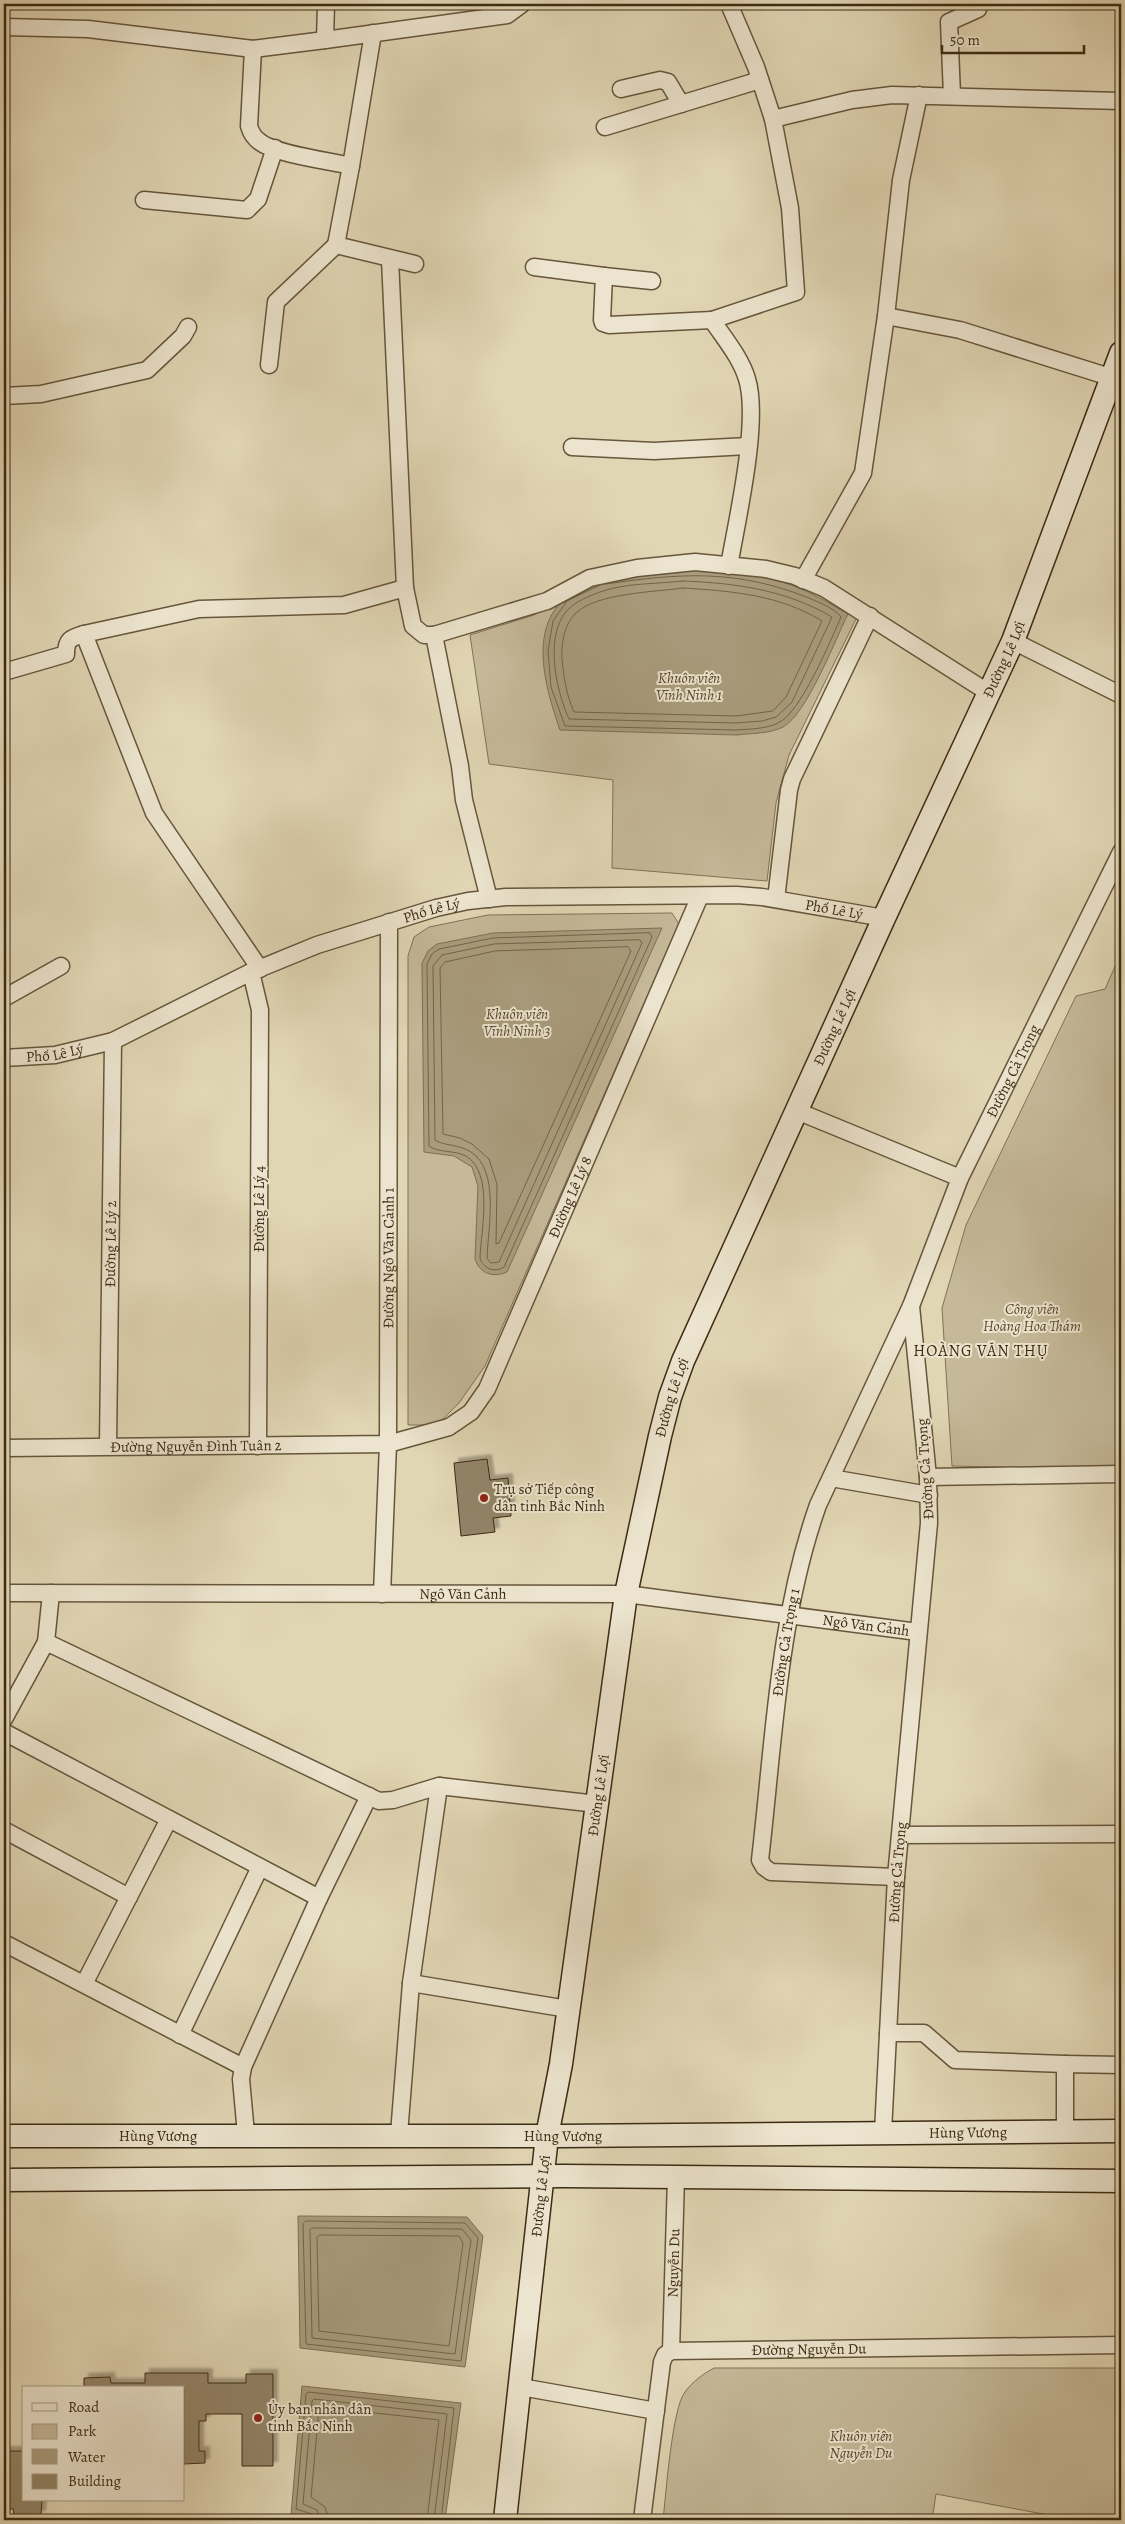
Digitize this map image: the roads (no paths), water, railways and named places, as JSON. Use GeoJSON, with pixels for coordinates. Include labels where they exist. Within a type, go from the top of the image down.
{"type":"FeatureCollection","features":[{"type":"Feature","properties":{"kind":"main road","name":"Đường Lê Lợi"},"geometry":{"type":"LineString","coordinates":[[505,2520],[547,2136],[568,2009],[626,1594],[670,1397],[683,1362],[884,918],[1013,641],[1121,353]]}},
{"type":"Feature","properties":{"kind":"main road","name":"Hùng Vương"},"geometry":{"type":"LineString","coordinates":[[4,2136],[399,2134],[547,2136],[1121,2131]]}},
{"type":"Feature","properties":{"kind":"main road"},"geometry":{"type":"LineString","coordinates":[[4,2180],[543,2176],[1121,2181]]}},
{"type":"Feature","properties":{"kind":"street"},"geometry":{"type":"LineString","coordinates":[[325,40],[326,4]]}},
{"type":"Feature","properties":{"kind":"street"},"geometry":{"type":"LineString","coordinates":[[4,27],[88,29],[253,49],[508,15],[522,4]]}},
{"type":"Feature","properties":{"kind":"street"},"geometry":{"type":"LineString","coordinates":[[604,276],[604,323],[609,325],[712,320],[796,292],[790,208],[773,119],[760,80],[729,4]]}},
{"type":"Feature","properties":{"kind":"street"},"geometry":{"type":"LineString","coordinates":[[952,96],[949,22],[978,9],[978,4]]}},
{"type":"Feature","properties":{"kind":"street"},"geometry":{"type":"LineString","coordinates":[[270,365],[276,302],[336,245],[373,33]]}},
{"type":"Feature","properties":{"kind":"street"},"geometry":{"type":"LineString","coordinates":[[253,49],[250,126],[257,140],[275,148],[351,166]]}},
{"type":"Feature","properties":{"kind":"street"},"geometry":{"type":"LineString","coordinates":[[621,89],[660,80],[664,81],[681,104]]}},
{"type":"Feature","properties":{"kind":"street"},"geometry":{"type":"LineString","coordinates":[[605,128],[760,80]]}},
{"type":"Feature","properties":{"kind":"street"},"geometry":{"type":"LineString","coordinates":[[773,119],[869,96],[919,95],[1121,101]]}},
{"type":"Feature","properties":{"kind":"street"},"geometry":{"type":"LineString","coordinates":[[803,580],[863,473],[886,316],[900,180],[919,95]]}},
{"type":"Feature","properties":{"kind":"street"},"geometry":{"type":"LineString","coordinates":[[144,200],[247,210],[258,199],[275,148]]}},
{"type":"Feature","properties":{"kind":"street"},"geometry":{"type":"LineString","coordinates":[[336,245],[414,264]]}},
{"type":"Feature","properties":{"kind":"street"},"geometry":{"type":"LineString","coordinates":[[390,259],[405,588],[413,626],[424,635],[434,635],[547,602],[590,578],[637,568],[695,562],[766,569],[824,588],[989,693]]}},
{"type":"Feature","properties":{"kind":"street"},"geometry":{"type":"LineString","coordinates":[[534,267],[652,281]]}},
{"type":"Feature","properties":{"kind":"street"},"geometry":{"type":"LineString","coordinates":[[886,316],[960,330],[1113,378]]}},
{"type":"Feature","properties":{"kind":"street"},"geometry":{"type":"LineString","coordinates":[[712,320],[747,377],[752,403],[748,446],[729,566]]}},
{"type":"Feature","properties":{"kind":"street"},"geometry":{"type":"LineString","coordinates":[[4,396],[40,394],[147,370],[183,336],[188,328]]}},
{"type":"Feature","properties":{"kind":"street"},"geometry":{"type":"LineString","coordinates":[[572,447],[654,451],[748,446]]}},
{"type":"Feature","properties":{"kind":"street"},"geometry":{"type":"LineString","coordinates":[[4,672],[66,654],[67,642],[70,638],[199,609],[344,606],[405,588]]}},
{"type":"Feature","properties":{"kind":"street"},"geometry":{"type":"LineString","coordinates":[[776,899],[792,779],[870,616]]}},
{"type":"Feature","properties":{"kind":"street"},"geometry":{"type":"LineString","coordinates":[[84,634],[154,813],[255,971]]}},
{"type":"Feature","properties":{"kind":"street"},"geometry":{"type":"LineString","coordinates":[[434,635],[460,766],[464,800],[489,899]]}},
{"type":"Feature","properties":{"kind":"street"},"geometry":{"type":"LineString","coordinates":[[1013,641],[1121,695]]}},
{"type":"Feature","properties":{"kind":"street","name":"Đường Cả Trọng"},"geometry":{"type":"LineString","coordinates":[[882,2132],[896,1877],[929,1523],[928,1477],[911,1306],[960,1178],[1121,852]]}},
{"type":"Feature","properties":{"kind":"street","name":"Phố Lê Lý"},"geometry":{"type":"LineString","coordinates":[[4,1058],[56,1055],[113,1041],[255,971],[317,945],[389,922],[468,901],[489,899],[737,895],[776,899],[884,918]]}},
{"type":"Feature","properties":{"kind":"street","name":"Đường Lê Lý 8"},"geometry":{"type":"LineString","coordinates":[[388,1444],[449,1427],[471,1412],[487,1388],[700,896]]}},
{"type":"Feature","properties":{"kind":"street","name":"Đường Ngô Văn Cảnh 1"},"geometry":{"type":"LineString","coordinates":[[382,1594],[388,1444],[389,922]]}},
{"type":"Feature","properties":{"kind":"street"},"geometry":{"type":"LineString","coordinates":[[4,998],[61,966]]}},
{"type":"Feature","properties":{"kind":"street","name":"Đường Lê Lý 4"},"geometry":{"type":"LineString","coordinates":[[255,971],[260,1010],[258,1446]]}},
{"type":"Feature","properties":{"kind":"street","name":"Đường Lê Lý 2"},"geometry":{"type":"LineString","coordinates":[[108,1446],[113,1041]]}},
{"type":"Feature","properties":{"kind":"street"},"geometry":{"type":"LineString","coordinates":[[798,1111],[960,1178]]}},
{"type":"Feature","properties":{"kind":"street","name":"Đường Cả Trọng 1"},"geometry":{"type":"LineString","coordinates":[[896,1877],[771,1872],[764,1867],[760,1860],[788,1616],[808,1534],[831,1478],[911,1306]]}},
{"type":"Feature","properties":{"kind":"street","name":"Đường Nguyễn Đình Tuân 2"},"geometry":{"type":"LineString","coordinates":[[4,1448],[388,1444]]}},
{"type":"Feature","properties":{"kind":"street"},"geometry":{"type":"LineString","coordinates":[[928,1477],[1121,1474]]}},
{"type":"Feature","properties":{"kind":"street"},"geometry":{"type":"LineString","coordinates":[[831,1478],[929,1495]]}},
{"type":"Feature","properties":{"kind":"street","name":"Ngô Văn Cảnh"},"geometry":{"type":"LineString","coordinates":[[4,1592],[626,1594],[918,1632]]}},
{"type":"Feature","properties":{"kind":"street"},"geometry":{"type":"LineString","coordinates":[[4,1719],[11,1693],[46,1642],[51,1593]]}},
{"type":"Feature","properties":{"kind":"street"},"geometry":{"type":"LineString","coordinates":[[46,1642],[379,1801],[393,1800],[439,1786],[597,1804]]}},
{"type":"Feature","properties":{"kind":"street"},"geometry":{"type":"LineString","coordinates":[[4,1732],[319,1898]]}},
{"type":"Feature","properties":{"kind":"street"},"geometry":{"type":"LineString","coordinates":[[399,2134],[412,1982],[439,1786]]}},
{"type":"Feature","properties":{"kind":"street"},"geometry":{"type":"LineString","coordinates":[[246,2134],[241,2080],[243,2066],[319,1898],[369,1796]]}},
{"type":"Feature","properties":{"kind":"street"},"geometry":{"type":"LineString","coordinates":[[84,1984],[169,1819]]}},
{"type":"Feature","properties":{"kind":"street"},"geometry":{"type":"LineString","coordinates":[[4,1830],[129,1897]]}},
{"type":"Feature","properties":{"kind":"street"},"geometry":{"type":"LineString","coordinates":[[901,1835],[1121,1834]]}},
{"type":"Feature","properties":{"kind":"street"},"geometry":{"type":"LineString","coordinates":[[180,2035],[260,1867]]}},
{"type":"Feature","properties":{"kind":"street"},"geometry":{"type":"LineString","coordinates":[[4,1943],[243,2066]]}},
{"type":"Feature","properties":{"kind":"street"},"geometry":{"type":"LineString","coordinates":[[412,1982],[568,2009]]}},
{"type":"Feature","properties":{"kind":"street"},"geometry":{"type":"LineString","coordinates":[[888,2033],[924,2033],[955,2060],[1121,2065]]}},
{"type":"Feature","properties":{"kind":"street"},"geometry":{"type":"LineString","coordinates":[[1065,2064],[1065,2132]]}},
{"type":"Feature","properties":{"kind":"street","name":"Nguyễn Du"},"geometry":{"type":"LineString","coordinates":[[671,2351],[676,2177]]}},
{"type":"Feature","properties":{"kind":"street","name":"Đường Nguyễn Du"},"geometry":{"type":"LineString","coordinates":[[671,2351],[1121,2345]]}},
{"type":"Feature","properties":{"kind":"street"},"geometry":{"type":"LineString","coordinates":[[642,2520],[662,2362],[665,2355],[671,2351]]}},
{"type":"Feature","properties":{"kind":"street"},"geometry":{"type":"LineString","coordinates":[[521,2387],[656,2411]]}},
{"type":"Feature","properties":{"kind":"water"},"geometry":{"type":"Polygon","coordinates":[[[683,569],[733,573],[770,579],[808,592],[848,614],[820,675],[801,708],[783,727],[760,733],[737,735],[560,730],[547,685],[544,663],[544,642],[548,623],[558,605],[575,591],[599,580],[683,569]]]}},
{"type":"Feature","properties":{"kind":"water"},"geometry":{"type":"Polygon","coordinates":[[[662,928],[507,1272],[497,1275],[484,1271],[475,1259],[478,1186],[472,1167],[454,1156],[424,1152],[422,963],[428,951],[437,944],[493,933],[662,928]]]}},
{"type":"Feature","properties":{"kind":"water"},"geometry":{"type":"Polygon","coordinates":[[[298,2216],[467,2217],[483,2236],[465,2367],[300,2348],[298,2216]]]}},
{"type":"Feature","properties":{"kind":"water"},"geometry":{"type":"Polygon","coordinates":[[[302,2386],[461,2403],[445,2520],[328,2520],[291,2515],[302,2386]]]}},
{"type":"Feature","properties":{"kind":"place","name":"Trụ sở Tiếp công dân tỉnh Bắc Ninh"},"geometry":{"type":"Point","coordinates":[484,1498]}},
{"type":"Feature","properties":{"kind":"place","name":"Ủy ban nhân dân tỉnh Bắc Ninh"},"geometry":{"type":"Point","coordinates":[258,2418]}},
{"type":"Feature","properties":{"kind":"district","name":"HOÀNG VĂN THỤ"},"geometry":{"type":"Point","coordinates":[981,1350]}},
{"type":"Feature","properties":{"kind":"park label","name":"Khuôn viên Vĩnh Ninh 1"},"geometry":{"type":"Point","coordinates":[689,686]}},
{"type":"Feature","properties":{"kind":"park label","name":"Khuôn viên Vĩnh Ninh 3"},"geometry":{"type":"Point","coordinates":[517,1022]}},
{"type":"Feature","properties":{"kind":"park label","name":"Công viên Hoàng Hoa Thám"},"geometry":{"type":"Point","coordinates":[1032,1318]}},
{"type":"Feature","properties":{"kind":"park label","name":"Khuôn viên Nguyễn Du"},"geometry":{"type":"Point","coordinates":[861,2444]}}]}
